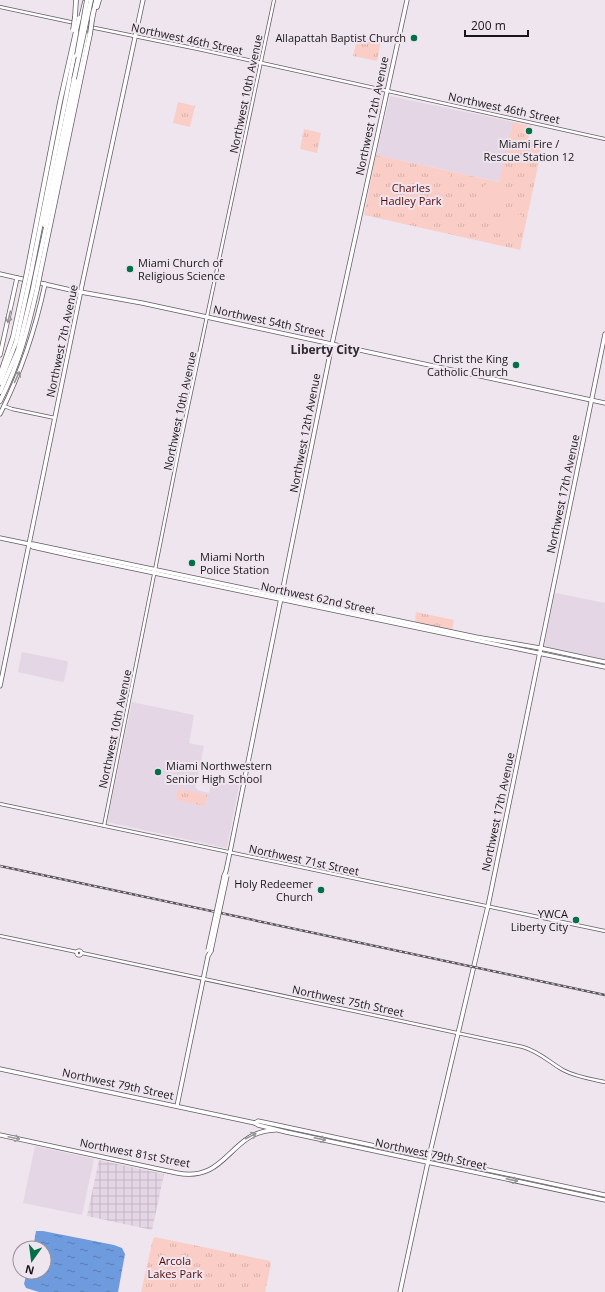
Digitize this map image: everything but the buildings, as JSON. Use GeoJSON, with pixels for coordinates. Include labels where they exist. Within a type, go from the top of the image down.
{"type":"FeatureCollection","features":[{"type":"Feature","properties":{"kind":"highway"},"geometry":{"type":"LineString","coordinates":[[76,0],[78,17]]}},
{"type":"Feature","properties":{"kind":"highway"},"geometry":{"type":"LineString","coordinates":[[40,243],[43,208],[78,17],[85,0]]}},
{"type":"Feature","properties":{"kind":"highway"},"geometry":{"type":"LineString","coordinates":[[0,383],[16,342],[40,243],[73,78],[85,0]]}},
{"type":"Feature","properties":{"kind":"highway"},"geometry":{"type":"LineString","coordinates":[[43,208],[46,206],[73,78],[92,0]]}},
{"type":"Feature","properties":{"kind":"highway"},"geometry":{"type":"LineString","coordinates":[[0,392],[18,350],[36,258],[68,125],[91,20],[92,0]]}},
{"type":"Feature","properties":{"kind":"highway"},"geometry":{"type":"LineString","coordinates":[[94,13],[96,0]]}},
{"type":"Feature","properties":{"kind":"highway"},"geometry":{"type":"LineString","coordinates":[[91,20],[99,0]]}},
{"type":"Feature","properties":{"kind":"highway"},"geometry":{"type":"LineString","coordinates":[[40,243],[70,52],[76,31]]}},
{"type":"Feature","properties":{"kind":"highway"},"geometry":{"type":"LineString","coordinates":[[0,375],[30,288]]}},
{"type":"Feature","properties":{"kind":"highway"},"geometry":{"type":"LineString","coordinates":[[0,401],[14,372],[23,345],[30,288]]}},
{"type":"Feature","properties":{"kind":"main road","name":"Northwest 7th Avenue"},"geometry":{"type":"LineString","coordinates":[[0,686],[143,0]]}},
{"type":"Feature","properties":{"kind":"main road","name":"Northwest 12th Avenue"},"geometry":{"type":"LineString","coordinates":[[177,1106],[230,852],[332,344],[407,0]]}},
{"type":"Feature","properties":{"kind":"main road","name":"Northwest 54th Street"},"geometry":{"type":"LineString","coordinates":[[0,274],[605,403]]}},
{"type":"Feature","properties":{"kind":"main road"},"geometry":{"type":"LineString","coordinates":[[0,355],[17,278]]}},
{"type":"Feature","properties":{"kind":"main road"},"geometry":{"type":"LineString","coordinates":[[0,414],[29,347],[45,284]]}},
{"type":"Feature","properties":{"kind":"main road","name":"Northwest 17th Avenue"},"geometry":{"type":"LineString","coordinates":[[400,1292],[429,1157],[488,906],[605,334]]}},
{"type":"Feature","properties":{"kind":"main road","name":"Northwest 62nd Street"},"geometry":{"type":"LineString","coordinates":[[0,538],[29,544],[33,547],[476,637],[605,667]]}},
{"type":"Feature","properties":{"kind":"main road","name":"Northwest 62nd Street"},"geometry":{"type":"LineString","coordinates":[[540,651],[605,662]]}},
{"type":"Feature","properties":{"kind":"main road","name":"Northwest 79th Street"},"geometry":{"type":"LineString","coordinates":[[0,1068],[255,1123],[278,1130],[605,1200]]}},
{"type":"Feature","properties":{"kind":"main road","name":"Northwest 79th Street"},"geometry":{"type":"LineString","coordinates":[[255,1123],[258,1121],[605,1195]]}},
{"type":"Feature","properties":{"kind":"main road","name":"Northwest 81st Street"},"geometry":{"type":"LineString","coordinates":[[0,1135],[161,1170],[190,1174],[202,1172],[216,1166],[225,1160],[242,1142],[251,1136],[265,1131],[278,1130]]}},
{"type":"Feature","properties":{"kind":"main road"},"geometry":{"type":"LineString","coordinates":[[584,1196],[585,1190]]}},
{"type":"Feature","properties":{"kind":"street","name":"Northwest 10th Avenue"},"geometry":{"type":"LineString","coordinates":[[104,826],[207,317],[274,0]]}},
{"type":"Feature","properties":{"kind":"street","name":"Northwest 46th Street"},"geometry":{"type":"LineString","coordinates":[[0,7],[605,139]]}},
{"type":"Feature","properties":{"kind":"street"},"geometry":{"type":"LineString","coordinates":[[4,406],[55,418]]}},
{"type":"Feature","properties":{"kind":"street","name":"Northwest 71st Street"},"geometry":{"type":"LineString","coordinates":[[0,804],[605,931]]}},
{"type":"Feature","properties":{"kind":"street","name":"Northwest 75th Street"},"geometry":{"type":"LineString","coordinates":[[0,936],[77,952],[79,955],[82,954],[203,979],[523,1047],[541,1054],[570,1073],[605,1082]]}},
{"type":"Feature","properties":{"kind":"shaded area"},"geometry":{"type":"Polygon","coordinates":[[[390,96],[513,122],[500,182],[376,155],[390,96]]]}},
{"type":"Feature","properties":{"kind":"shaded area"},"geometry":{"type":"Polygon","coordinates":[[[556,593],[605,603],[605,660],[544,646],[554,595],[556,593]]]}},
{"type":"Feature","properties":{"kind":"shaded area"},"geometry":{"type":"Polygon","coordinates":[[[22,652],[67,661],[68,664],[64,681],[62,682],[18,672],[22,652]]]}},
{"type":"Feature","properties":{"kind":"shaded area","name":"Miami Northwestern Senior High School"},"geometry":{"type":"Polygon","coordinates":[[[132,702],[194,715],[189,743],[204,746],[195,788],[197,788],[197,790],[209,793],[212,779],[239,786],[226,848],[107,822],[132,702]]]}},
{"type":"Feature","properties":{"kind":"shaded area"},"geometry":{"type":"Polygon","coordinates":[[[35,1146],[94,1159],[82,1215],[23,1203],[35,1146]]]}},
{"type":"Feature","properties":{"kind":"shaded area"},"geometry":{"type":"Polygon","coordinates":[[[99,1160],[164,1174],[152,1230],[87,1216],[99,1160]]]}},
{"type":"Feature","properties":{"kind":"green space"},"geometry":{"type":"Polygon","coordinates":[[[358,36],[381,41],[377,61],[353,56],[358,36]]]}},
{"type":"Feature","properties":{"kind":"green space"},"geometry":{"type":"Polygon","coordinates":[[[178,102],[195,106],[190,127],[173,123],[178,102]]]}},
{"type":"Feature","properties":{"kind":"green space","name":"Charles Hadley Park"},"geometry":{"type":"Polygon","coordinates":[[[513,122],[531,126],[528,140],[543,143],[520,250],[364,215],[376,155],[499,182],[513,122]]]}},
{"type":"Feature","properties":{"kind":"green space"},"geometry":{"type":"Polygon","coordinates":[[[304,129],[321,133],[317,153],[300,149],[304,129]]]}},
{"type":"Feature","properties":{"kind":"green space"},"geometry":{"type":"Polygon","coordinates":[[[429,169],[451,174],[449,183],[428,178],[429,169]]]}},
{"type":"Feature","properties":{"kind":"green space"},"geometry":{"type":"Polygon","coordinates":[[[487,184],[511,189],[503,204],[495,208],[478,210],[483,187],[487,184]]]}},
{"type":"Feature","properties":{"kind":"green space"},"geometry":{"type":"Polygon","coordinates":[[[510,214],[522,215],[517,235],[515,236],[495,231],[500,220],[510,214]]]}},
{"type":"Feature","properties":{"kind":"green space"},"geometry":{"type":"Polygon","coordinates":[[[416,612],[454,620],[452,630],[415,622],[416,612]]]}},
{"type":"Feature","properties":{"kind":"green space"},"geometry":{"type":"Polygon","coordinates":[[[178,789],[207,795],[205,806],[176,800],[178,789]]]}},
{"type":"Feature","properties":{"kind":"green space","name":"Arcola Lakes Park"},"geometry":{"type":"Polygon","coordinates":[[[155,1237],[270,1261],[271,1264],[265,1292],[141,1292],[153,1239],[155,1237]]]}},
{"type":"Feature","properties":{"kind":"water"},"geometry":{"type":"Polygon","coordinates":[[[36,1231],[43,1231],[114,1245],[122,1248],[125,1254],[118,1292],[39,1292],[26,1288],[24,1284],[25,1280],[52,1280],[52,1240],[34,1240],[36,1231]]]}},
{"type":"Feature","properties":{"kind":"railway"},"geometry":{"type":"LineString","coordinates":[[0,866],[605,995]]}},
{"type":"Feature","properties":{"kind":"place","name":"Allapattah Baptist Church"},"geometry":{"type":"Point","coordinates":[414,38]}},
{"type":"Feature","properties":{"kind":"place","name":"Miami Fire / Rescue Station 12"},"geometry":{"type":"Point","coordinates":[529,131]}},
{"type":"Feature","properties":{"kind":"place","name":"Miami Church of Religious Science"},"geometry":{"type":"Point","coordinates":[130,269]}},
{"type":"Feature","properties":{"kind":"place","name":"Christ the King Catholic Church"},"geometry":{"type":"Point","coordinates":[516,365]}},
{"type":"Feature","properties":{"kind":"place","name":"Miami North Police Station"},"geometry":{"type":"Point","coordinates":[192,563]}},
{"type":"Feature","properties":{"kind":"place","name":"Miami Northwestern Senior High School"},"geometry":{"type":"Point","coordinates":[158,772]}},
{"type":"Feature","properties":{"kind":"place","name":"Holy Redeemer Church"},"geometry":{"type":"Point","coordinates":[321,890]}},
{"type":"Feature","properties":{"kind":"place","name":"YWCA Liberty City"},"geometry":{"type":"Point","coordinates":[576,920]}},
{"type":"Feature","properties":{"kind":"district","name":"Liberty City"},"geometry":{"type":"Point","coordinates":[325,350]}}]}
